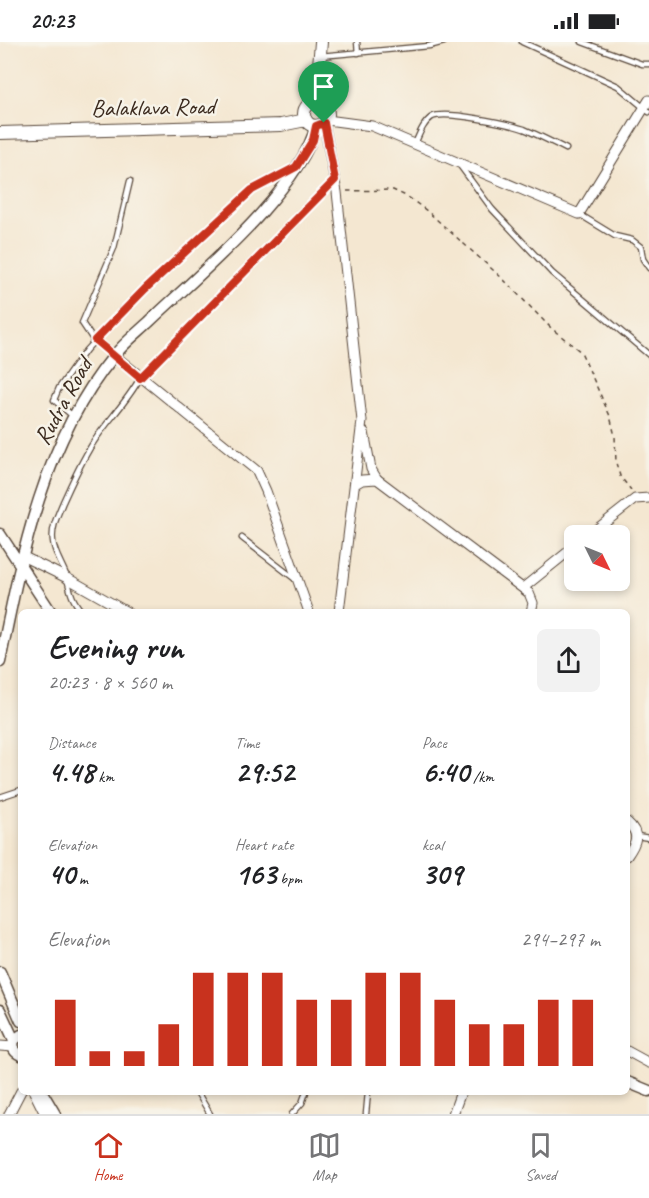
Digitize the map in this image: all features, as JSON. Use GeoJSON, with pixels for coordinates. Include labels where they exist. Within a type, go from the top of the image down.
{"type":"FeatureCollection","features":[{"type":"Feature","properties":{"kind":"main road"},"geometry":{"type":"LineString","coordinates":[[316,101],[320,47]]}},
{"type":"Feature","properties":{"kind":"main road"},"geometry":{"type":"LineString","coordinates":[[316,101],[327,108],[318,122],[306,108],[316,101]]}},
{"type":"Feature","properties":{"kind":"main road","name":"Balaklava Road"},"geometry":{"type":"LineString","coordinates":[[0,133],[318,122]]}},
{"type":"Feature","properties":{"kind":"street"},"geometry":{"type":"LineString","coordinates":[[531,609],[532,600],[529,593],[377,479],[371,469],[362,421],[337,192],[318,122],[372,126],[579,214],[648,106]]}},
{"type":"Feature","properties":{"kind":"street","name":"Rudra Road"},"geometry":{"type":"LineString","coordinates":[[0,662],[21,561],[49,475],[74,417],[89,390],[114,355],[246,229],[275,196],[313,140],[318,122]]}},
{"type":"Feature","properties":{"kind":"street"},"geometry":{"type":"LineString","coordinates":[[114,355],[256,471],[266,491],[308,609]]}},
{"type":"Feature","properties":{"kind":"street"},"geometry":{"type":"LineString","coordinates":[[339,609],[362,421]]}},
{"type":"Feature","properties":{"kind":"street"},"geometry":{"type":"LineString","coordinates":[[355,484],[362,480],[377,479]]}},
{"type":"Feature","properties":{"kind":"street"},"geometry":{"type":"LineString","coordinates":[[602,525],[634,499],[646,499]]}},
{"type":"Feature","properties":{"kind":"street"},"geometry":{"type":"LineString","coordinates":[[0,534],[21,561],[49,609]]}},
{"type":"Feature","properties":{"kind":"street"},"geometry":{"type":"LineString","coordinates":[[523,588],[564,554]]}},
{"type":"Feature","properties":{"kind":"street"},"geometry":{"type":"LineString","coordinates":[[21,561],[67,578],[121,609]]}},
{"type":"Feature","properties":{"kind":"street"},"geometry":{"type":"LineString","coordinates":[[630,825],[637,836],[636,843],[630,852]]}},
{"type":"Feature","properties":{"kind":"street"},"geometry":{"type":"LineString","coordinates":[[0,972],[18,1014]]}},
{"type":"Feature","properties":{"kind":"street"},"geometry":{"type":"LineString","coordinates":[[0,1010],[17,1044],[0,1046]]}},
{"type":"Feature","properties":{"kind":"street"},"geometry":{"type":"LineString","coordinates":[[630,1053],[649,1063]]}},
{"type":"Feature","properties":{"kind":"street"},"geometry":{"type":"LineString","coordinates":[[630,1083],[649,1091]]}},
{"type":"Feature","properties":{"kind":"street"},"geometry":{"type":"LineString","coordinates":[[9,1114],[19,1095]]}},
{"type":"Feature","properties":{"kind":"street"},"geometry":{"type":"LineString","coordinates":[[35,1095],[45,1114]]}},
{"type":"Feature","properties":{"kind":"street"},"geometry":{"type":"LineString","coordinates":[[44,1095],[56,1114]]}},
{"type":"Feature","properties":{"kind":"street"},"geometry":{"type":"LineString","coordinates":[[52,1095],[56,1114]]}},
{"type":"Feature","properties":{"kind":"street"},"geometry":{"type":"LineString","coordinates":[[453,1114],[460,1095]]}},
{"type":"Feature","properties":{"kind":"lane"},"geometry":{"type":"LineString","coordinates":[[357,42],[358,53]]}},
{"type":"Feature","properties":{"kind":"lane"},"geometry":{"type":"LineString","coordinates":[[320,47],[358,53],[429,46],[444,42]]}},
{"type":"Feature","properties":{"kind":"lane"},"geometry":{"type":"LineString","coordinates":[[522,42],[618,86],[648,106]]}},
{"type":"Feature","properties":{"kind":"lane"},"geometry":{"type":"LineString","coordinates":[[582,42],[642,64],[649,64]]}},
{"type":"Feature","properties":{"kind":"lane"},"geometry":{"type":"LineString","coordinates":[[415,144],[429,119],[439,115],[451,115],[502,123],[523,129],[566,149]]}},
{"type":"Feature","properties":{"kind":"lane"},"geometry":{"type":"LineString","coordinates":[[458,162],[492,209],[552,273],[649,355]]}},
{"type":"Feature","properties":{"kind":"lane"},"geometry":{"type":"LineString","coordinates":[[74,417],[54,400],[59,388],[95,340],[145,289],[252,190],[296,167]]}},
{"type":"Feature","properties":{"kind":"lane"},"geometry":{"type":"LineString","coordinates":[[80,609],[68,587],[67,578],[53,542],[53,530],[78,468],[97,436],[129,398],[140,378],[335,180]]}},
{"type":"Feature","properties":{"kind":"lane"},"geometry":{"type":"LineString","coordinates":[[114,355],[95,340],[82,323],[114,249],[130,181]]}},
{"type":"Feature","properties":{"kind":"lane"},"geometry":{"type":"LineString","coordinates":[[579,214],[615,236],[632,240],[640,247],[649,267]]}},
{"type":"Feature","properties":{"kind":"lane"},"geometry":{"type":"LineString","coordinates":[[242,538],[297,580]]}},
{"type":"Feature","properties":{"kind":"lane"},"geometry":{"type":"LineString","coordinates":[[0,797],[18,791]]}},
{"type":"Feature","properties":{"kind":"lane"},"geometry":{"type":"LineString","coordinates":[[637,836],[649,840]]}},
{"type":"Feature","properties":{"kind":"lane"},"geometry":{"type":"LineString","coordinates":[[199,1095],[210,1114]]}},
{"type":"Feature","properties":{"kind":"lane"},"geometry":{"type":"LineString","coordinates":[[291,1114],[302,1103],[305,1095]]}},
{"type":"Feature","properties":{"kind":"lane"},"geometry":{"type":"LineString","coordinates":[[366,1114],[368,1095]]}},
{"type":"Feature","properties":{"kind":"path"},"geometry":{"type":"LineString","coordinates":[[337,192],[370,189],[393,190],[408,197],[502,278],[551,328],[581,352],[609,416],[615,436],[616,463],[621,476],[646,499]]}},
{"type":"Feature","properties":{"kind":"route"},"geometry":{"type":"LineString","coordinates":[[324,123],[335,180],[140,378],[95,340],[145,289],[252,190],[296,167],[313,140],[316,126],[324,123]]}}]}
